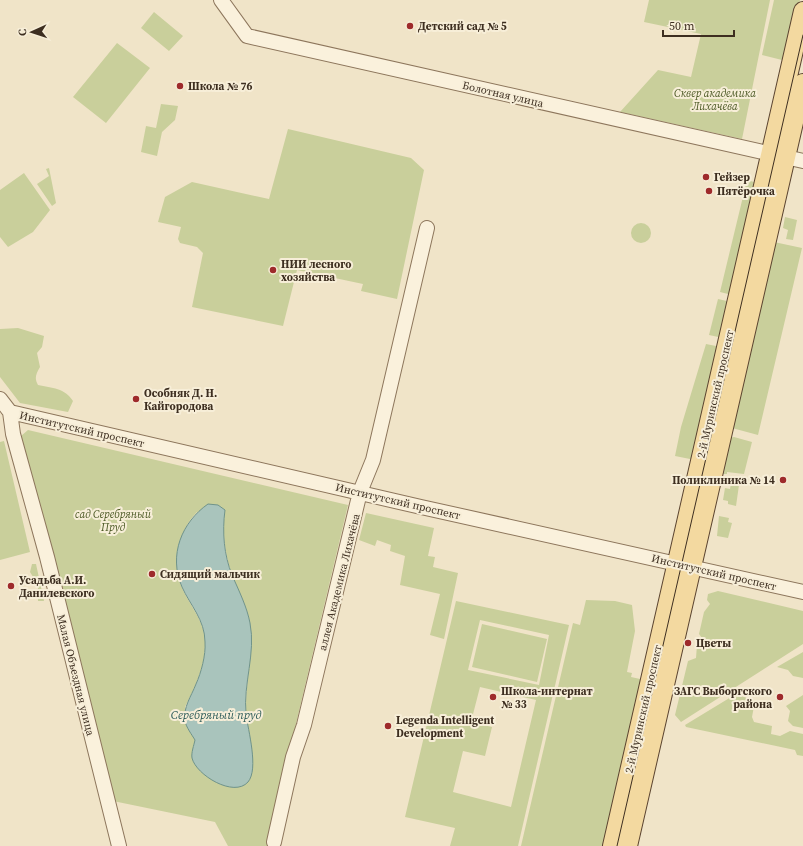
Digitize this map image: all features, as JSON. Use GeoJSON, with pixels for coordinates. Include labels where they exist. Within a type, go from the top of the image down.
{"type":"FeatureCollection","features":[{"type":"Feature","properties":{"kind":"main road","name":"2-й Муринский проспект"},"geometry":{"type":"LineString","coordinates":[[612,846],[684,565],[778,156],[803,11]]}},
{"type":"Feature","properties":{"kind":"main road","name":"2-й Муринский проспект"},"geometry":{"type":"LineString","coordinates":[[778,156],[803,83]]}},
{"type":"Feature","properties":{"kind":"main road","name":"2-й Муринский проспект"},"geometry":{"type":"LineString","coordinates":[[628,846],[684,565]]}},
{"type":"Feature","properties":{"kind":"street","name":"Болотная улица"},"geometry":{"type":"LineString","coordinates":[[221,0],[247,36],[803,161]]}},
{"type":"Feature","properties":{"kind":"street","name":"аллея Академика Лихачёва"},"geometry":{"type":"LineString","coordinates":[[274,842],[293,756],[305,717],[360,492],[373,460],[427,228]]}},
{"type":"Feature","properties":{"kind":"street","name":"Институтский проспект"},"geometry":{"type":"LineString","coordinates":[[0,399],[10,412],[803,592]]}},
{"type":"Feature","properties":{"kind":"street","name":"Малая Объездная улица"},"geometry":{"type":"LineString","coordinates":[[10,412],[13,434],[47,557],[119,846]]}},
{"type":"Feature","properties":{"kind":"green space","name":"Сквер академика Лихачёва"},"geometry":{"type":"Polygon","coordinates":[[[649,0],[770,0],[742,139],[620,112],[658,70],[691,77],[701,34],[644,22],[649,0]]]}},
{"type":"Feature","properties":{"kind":"green space"},"geometry":{"type":"Polygon","coordinates":[[[774,0],[800,0],[786,61],[762,55],[774,0]]]}},
{"type":"Feature","properties":{"kind":"green space"},"geometry":{"type":"Polygon","coordinates":[[[154,12],[183,36],[169,51],[141,28],[154,12]]]}},
{"type":"Feature","properties":{"kind":"green space"},"geometry":{"type":"Polygon","coordinates":[[[117,43],[150,68],[106,123],[73,97],[117,43]]]}},
{"type":"Feature","properties":{"kind":"green space"},"geometry":{"type":"Polygon","coordinates":[[[161,104],[178,106],[175,120],[162,132],[157,156],[141,152],[146,126],[156,128],[161,104]]]}},
{"type":"Feature","properties":{"kind":"green space"},"geometry":{"type":"Polygon","coordinates":[[[288,129],[411,158],[424,170],[397,299],[361,291],[363,284],[297,270],[283,326],[192,307],[203,253],[197,247],[180,243],[178,239],[181,227],[158,222],[165,197],[192,182],[269,199],[288,129]]]}},
{"type":"Feature","properties":{"kind":"green space"},"geometry":{"type":"Polygon","coordinates":[[[49,168],[56,203],[52,206],[37,184],[49,176],[46,169],[49,168]]]}},
{"type":"Feature","properties":{"kind":"green space"},"geometry":{"type":"Polygon","coordinates":[[[24,173],[50,210],[33,232],[8,247],[0,237],[0,190],[24,173]]]}},
{"type":"Feature","properties":{"kind":"green space"},"geometry":{"type":"Polygon","coordinates":[[[747,180],[754,182],[744,227],[748,228],[732,295],[720,292],[747,180]]]}},
{"type":"Feature","properties":{"kind":"green space"},"geometry":{"type":"Polygon","coordinates":[[[785,217],[797,220],[793,240],[786,239],[788,230],[783,228],[785,217]]]}},
{"type":"Feature","properties":{"kind":"green space"},"geometry":{"type":"Polygon","coordinates":[[[641,223],[648,226],[651,233],[648,240],[641,243],[634,240],[631,233],[634,226],[641,223]]]}},
{"type":"Feature","properties":{"kind":"green space"},"geometry":{"type":"Polygon","coordinates":[[[774,242],[802,248],[758,435],[732,428],[774,242]]]}},
{"type":"Feature","properties":{"kind":"green space"},"geometry":{"type":"Polygon","coordinates":[[[718,299],[731,302],[723,338],[709,335],[718,299]]]}},
{"type":"Feature","properties":{"kind":"green space"},"geometry":{"type":"Polygon","coordinates":[[[18,328],[44,336],[42,347],[37,353],[40,367],[37,372],[36,380],[38,385],[62,391],[70,397],[73,401],[68,412],[20,403],[0,377],[0,329],[18,328]]]}},
{"type":"Feature","properties":{"kind":"green space"},"geometry":{"type":"Polygon","coordinates":[[[706,344],[721,347],[695,460],[675,456],[681,427],[706,344]]]}},
{"type":"Feature","properties":{"kind":"green space","name":"сад Серебряный Пруд"},"geometry":{"type":"Polygon","coordinates":[[[28,430],[348,505],[267,846],[228,846],[215,822],[113,801],[21,436],[28,430]],[[225,510],[197,512],[190,520],[181,541],[177,565],[181,585],[200,622],[204,632],[205,642],[202,667],[185,707],[195,740],[192,757],[216,780],[230,786],[238,786],[247,783],[246,707],[251,634],[249,617],[233,579],[229,565],[225,542],[225,510]]]}},
{"type":"Feature","properties":{"kind":"green space"},"geometry":{"type":"Polygon","coordinates":[[[734,437],[752,442],[744,474],[727,472],[727,474],[723,474],[729,438],[734,437]]]}},
{"type":"Feature","properties":{"kind":"green space"},"geometry":{"type":"Polygon","coordinates":[[[4,441],[30,552],[0,560],[0,442],[4,441]]]}},
{"type":"Feature","properties":{"kind":"green space"},"geometry":{"type":"Polygon","coordinates":[[[731,483],[739,485],[736,506],[728,504],[728,501],[723,500],[725,488],[730,489],[731,483]]]}},
{"type":"Feature","properties":{"kind":"green space"},"geometry":{"type":"Polygon","coordinates":[[[366,513],[434,528],[428,556],[435,557],[433,567],[458,573],[444,639],[430,635],[440,594],[400,585],[405,556],[390,551],[391,545],[377,540],[375,546],[359,540],[366,513]]]}},
{"type":"Feature","properties":{"kind":"green space"},"geometry":{"type":"Polygon","coordinates":[[[719,516],[729,518],[728,522],[732,523],[728,538],[717,536],[719,516]]]}},
{"type":"Feature","properties":{"kind":"green space"},"geometry":{"type":"Polygon","coordinates":[[[32,564],[36,564],[44,601],[38,601],[38,585],[30,572],[32,564]]]}},
{"type":"Feature","properties":{"kind":"green space"},"geometry":{"type":"Polygon","coordinates":[[[718,591],[803,611],[803,644],[681,722],[675,715],[688,661],[696,658],[697,645],[701,642],[702,638],[699,634],[704,612],[710,604],[707,600],[708,594],[718,591]]]}},
{"type":"Feature","properties":{"kind":"green space"},"geometry":{"type":"Polygon","coordinates":[[[586,600],[615,601],[632,605],[635,631],[627,672],[632,673],[631,677],[645,680],[608,846],[521,846],[573,623],[580,625],[586,600]]]}},
{"type":"Feature","properties":{"kind":"green space"},"geometry":{"type":"Polygon","coordinates":[[[456,601],[569,625],[518,846],[450,846],[455,828],[405,817],[456,601]],[[480,620],[468,670],[539,685],[549,635],[480,620]],[[480,687],[471,722],[492,727],[485,756],[463,751],[453,792],[511,807],[536,700],[480,687]]]}},
{"type":"Feature","properties":{"kind":"green space"},"geometry":{"type":"Polygon","coordinates":[[[482,624],[547,639],[537,682],[472,667],[482,624]]]}},
{"type":"Feature","properties":{"kind":"green space"},"geometry":{"type":"Polygon","coordinates":[[[803,652],[803,678],[793,676],[788,670],[777,667],[803,652]]]}},
{"type":"Feature","properties":{"kind":"green space"},"geometry":{"type":"Polygon","coordinates":[[[736,694],[755,701],[752,717],[754,722],[772,726],[771,734],[780,736],[790,731],[803,734],[803,756],[797,755],[795,750],[686,727],[685,725],[736,694]]]}},
{"type":"Feature","properties":{"kind":"green space"},"geometry":{"type":"Polygon","coordinates":[[[803,695],[803,728],[793,726],[788,721],[790,711],[786,706],[803,695]]]}},
{"type":"Feature","properties":{"kind":"water","name":"Серебряный пруд"},"geometry":{"type":"Polygon","coordinates":[[[208,504],[218,505],[225,510],[225,551],[232,575],[247,611],[250,623],[251,657],[246,691],[246,714],[252,749],[253,768],[248,782],[242,786],[234,787],[225,786],[216,782],[200,771],[195,765],[192,758],[192,751],[195,740],[185,721],[186,707],[198,680],[203,664],[205,642],[203,627],[182,587],[178,575],[176,563],[177,551],[180,540],[191,520],[208,504]]]}},
{"type":"Feature","properties":{"kind":"tram line"},"geometry":{"type":"LineString","coordinates":[[617,846],[803,35]]}},
{"type":"Feature","properties":{"kind":"place","name":"Детский сад № 5"},"geometry":{"type":"Point","coordinates":[410,26]}},
{"type":"Feature","properties":{"kind":"place","name":"Школа № 76"},"geometry":{"type":"Point","coordinates":[180,86]}},
{"type":"Feature","properties":{"kind":"place","name":"Гейзер"},"geometry":{"type":"Point","coordinates":[706,177]}},
{"type":"Feature","properties":{"kind":"place","name":"Пятёрочка"},"geometry":{"type":"Point","coordinates":[709,191]}},
{"type":"Feature","properties":{"kind":"place","name":"НИИ лесного хозяйства"},"geometry":{"type":"Point","coordinates":[273,270]}},
{"type":"Feature","properties":{"kind":"place","name":"Особняк Д. Н. Кайгородова"},"geometry":{"type":"Point","coordinates":[136,399]}},
{"type":"Feature","properties":{"kind":"place","name":"Поликлиника № 14"},"geometry":{"type":"Point","coordinates":[783,480]}},
{"type":"Feature","properties":{"kind":"place","name":"Сидящий мальчик"},"geometry":{"type":"Point","coordinates":[152,574]}},
{"type":"Feature","properties":{"kind":"place","name":"Усадьба А.И. Данилевского"},"geometry":{"type":"Point","coordinates":[11,586]}},
{"type":"Feature","properties":{"kind":"place","name":"Цветы"},"geometry":{"type":"Point","coordinates":[688,643]}},
{"type":"Feature","properties":{"kind":"place","name":"Школа-интернат № 33"},"geometry":{"type":"Point","coordinates":[493,697]}},
{"type":"Feature","properties":{"kind":"place","name":"ЗАГС Выборгского района"},"geometry":{"type":"Point","coordinates":[780,697]}},
{"type":"Feature","properties":{"kind":"place","name":"Legenda Intelligent Development"},"geometry":{"type":"Point","coordinates":[388,726]}}]}
